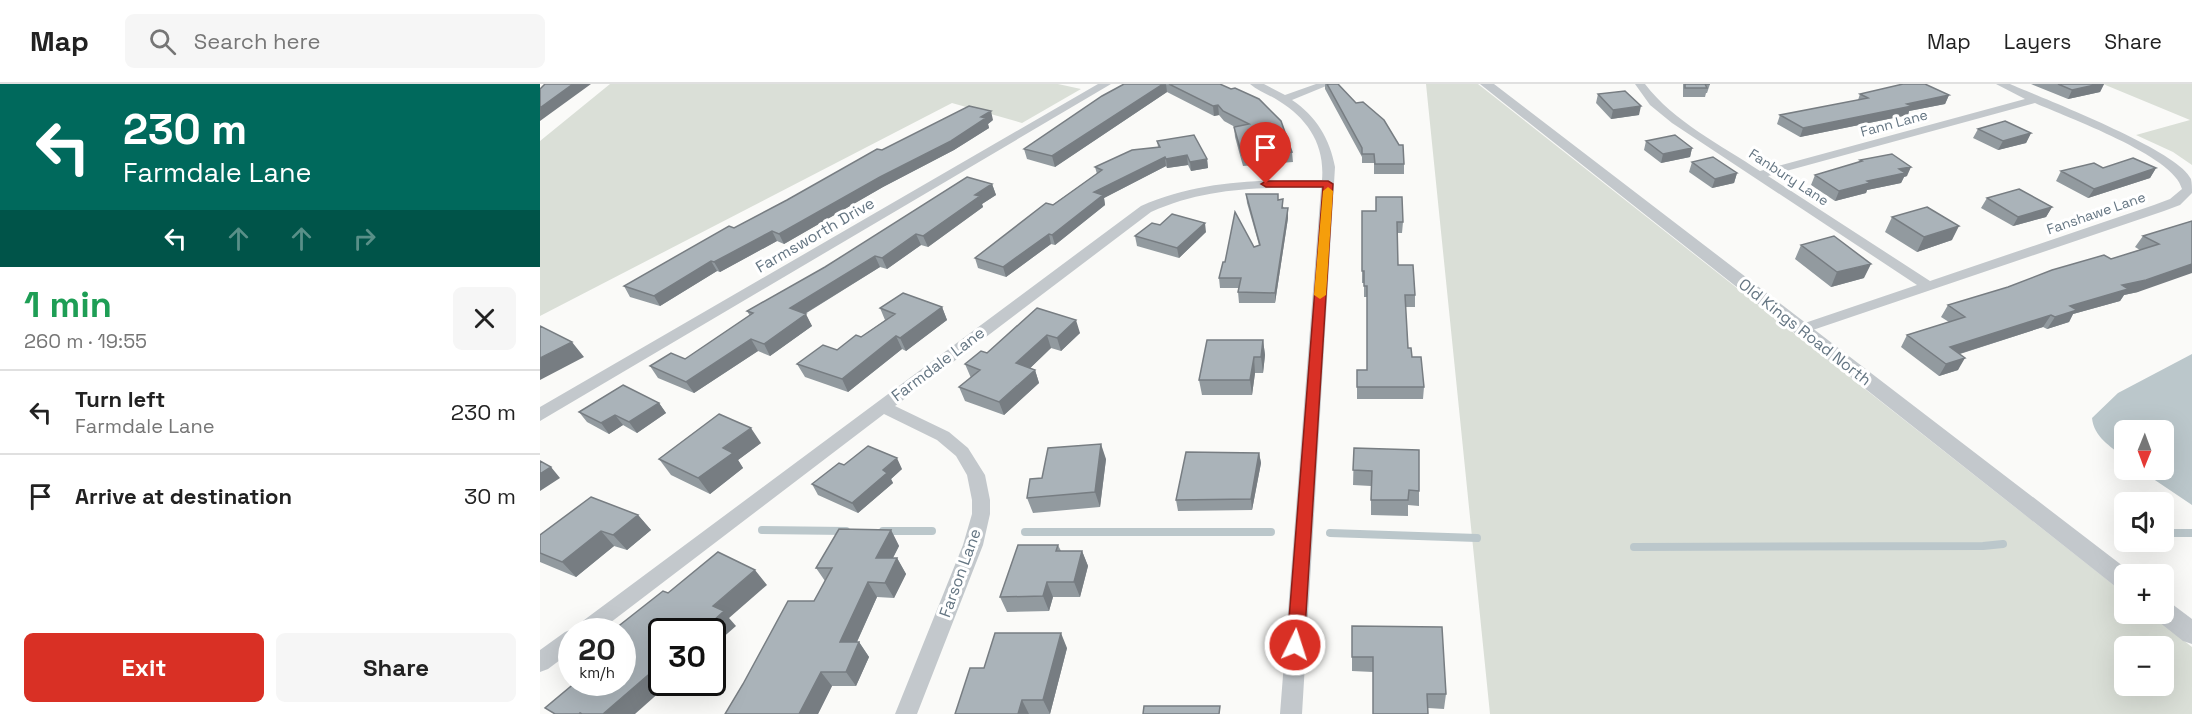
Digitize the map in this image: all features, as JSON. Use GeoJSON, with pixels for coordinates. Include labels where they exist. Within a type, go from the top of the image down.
{"type":"FeatureCollection","features":[{"type":"Feature","properties":{"kind":"street","name":"Farmsworth Drive"},"geometry":{"type":"LineString","coordinates":[[540,415],[1106,84]]}},
{"type":"Feature","properties":{"kind":"street"},"geometry":{"type":"LineString","coordinates":[[1255,84],[1285,99],[1309,120],[1321,137],[1329,160],[1290,714]]}},
{"type":"Feature","properties":{"kind":"street"},"geometry":{"type":"LineString","coordinates":[[1285,99],[1326,84]]}},
{"type":"Feature","properties":{"kind":"street","name":"Old Kings Road North"},"geometry":{"type":"LineString","coordinates":[[1486,84],[2114,572]]}},
{"type":"Feature","properties":{"kind":"street","name":"Fanbury Lane"},"geometry":{"type":"LineString","coordinates":[[1640,84],[1650,99],[1670,117],[1930,287]]}},
{"type":"Feature","properties":{"kind":"street","name":"Fanshawe Lane"},"geometry":{"type":"LineString","coordinates":[[1801,329],[1930,287],[2168,204],[2181,198],[2188,190],[2186,181],[2180,172],[2161,157],[2001,84]]}},
{"type":"Feature","properties":{"kind":"street","name":"Fann Lane"},"geometry":{"type":"LineString","coordinates":[[1758,175],[2037,99]]}},
{"type":"Feature","properties":{"kind":"street","name":"Farmdale Lane"},"geometry":{"type":"LineString","coordinates":[[600,618],[1125,224],[1155,205],[1184,193],[1225,185],[1328,184]]}},
{"type":"Feature","properties":{"kind":"street","name":"Farson Lane"},"geometry":{"type":"LineString","coordinates":[[882,406],[943,436],[962,452],[976,475],[981,500],[981,514],[973,545],[906,714]]}},
{"type":"Feature","properties":{"kind":"street"},"geometry":{"type":"LineString","coordinates":[[2174,619],[2192,633]]}},
{"type":"Feature","properties":{"kind":"street"},"geometry":{"type":"LineString","coordinates":[[540,662],[558,648]]}},
{"type":"Feature","properties":{"kind":"shaded area"},"geometry":{"type":"Polygon","coordinates":[[[610,84],[1058,84],[1081,89],[1022,123],[952,103],[540,316],[540,141],[610,84]]]}},
{"type":"Feature","properties":{"kind":"shaded area"},"geometry":{"type":"Polygon","coordinates":[[[1426,84],[1478,84],[2114,585],[2114,624],[2163,624],[2192,647],[2192,714],[1490,714],[1426,84]]]}},
{"type":"Feature","properties":{"kind":"shaded area"},"geometry":{"type":"Polygon","coordinates":[[[2103,84],[2192,84],[2192,165],[2173,152],[2136,135],[2190,120],[2103,84]]]}},
{"type":"Feature","properties":{"kind":"shaded area"},"geometry":{"type":"Polygon","coordinates":[[[2192,354],[2192,505],[2155,480],[2174,480],[2174,420],[2114,420],[2114,450],[2099,436],[2092,418],[2118,393],[2192,354]]]}},
{"type":"Feature","properties":{"kind":"building"},"geometry":{"type":"Polygon","coordinates":[[[545,84],[573,84],[540,108],[540,89],[545,84]]]}},
{"type":"Feature","properties":{"kind":"building"},"geometry":{"type":"Polygon","coordinates":[[[1124,84],[1163,84],[1052,156],[1024,149],[1102,96],[1124,84]]]}},
{"type":"Feature","properties":{"kind":"building"},"geometry":{"type":"Polygon","coordinates":[[[1169,84],[1220,84],[1259,99],[1281,121],[1292,152],[1242,155],[1234,127],[1249,124],[1223,111],[1218,105],[1213,106],[1169,84]]]}},
{"type":"Feature","properties":{"kind":"building"},"geometry":{"type":"Polygon","coordinates":[[[1327,84],[1338,84],[1356,103],[1363,102],[1384,120],[1399,145],[1403,145],[1404,164],[1375,164],[1374,154],[1362,154],[1362,148],[1327,84]]]}},
{"type":"Feature","properties":{"kind":"building"},"geometry":{"type":"Polygon","coordinates":[[[1685,84],[1705,84],[1707,88],[1685,88],[1685,84]]]}},
{"type":"Feature","properties":{"kind":"building"},"geometry":{"type":"Polygon","coordinates":[[[1903,84],[1925,84],[1949,95],[1907,104],[1912,106],[1803,128],[1780,115],[1868,98],[1860,94],[1903,84]]]}},
{"type":"Feature","properties":{"kind":"building"},"geometry":{"type":"Polygon","coordinates":[[[2058,84],[2099,84],[2072,90],[2058,84]]]}},
{"type":"Feature","properties":{"kind":"building"},"geometry":{"type":"Polygon","coordinates":[[[1625,91],[1641,106],[1613,110],[1598,94],[1625,91]]]}},
{"type":"Feature","properties":{"kind":"building"},"geometry":{"type":"Polygon","coordinates":[[[969,106],[991,111],[981,117],[986,118],[951,141],[880,177],[779,234],[772,231],[714,262],[711,261],[654,296],[624,286],[729,226],[734,228],[877,149],[882,150],[969,106]]]}},
{"type":"Feature","properties":{"kind":"building"},"geometry":{"type":"Polygon","coordinates":[[[2005,121],[2031,133],[2003,141],[1978,129],[2005,121]]]}},
{"type":"Feature","properties":{"kind":"building"},"geometry":{"type":"Polygon","coordinates":[[[1194,135],[1207,159],[1190,162],[1187,155],[1166,159],[1165,157],[1094,192],[1103,195],[1052,235],[1049,234],[1003,267],[975,258],[1046,203],[1053,205],[1102,170],[1095,167],[1132,150],[1160,147],[1157,141],[1194,135]]]}},
{"type":"Feature","properties":{"kind":"building"},"geometry":{"type":"Polygon","coordinates":[[[1675,135],[1692,148],[1663,154],[1646,141],[1675,135]]]}},
{"type":"Feature","properties":{"kind":"building"},"geometry":{"type":"Polygon","coordinates":[[[1892,154],[1911,167],[1899,169],[1905,173],[1867,181],[1870,183],[1839,191],[1815,175],[1862,161],[1860,160],[1892,154]]]}},
{"type":"Feature","properties":{"kind":"building"},"geometry":{"type":"Polygon","coordinates":[[[1713,157],[1737,173],[1715,179],[1692,162],[1713,157]]]}},
{"type":"Feature","properties":{"kind":"building"},"geometry":{"type":"Polygon","coordinates":[[[2133,158],[2156,168],[2094,189],[2061,171],[2094,163],[2103,168],[2133,158]]]}},
{"type":"Feature","properties":{"kind":"building"},"geometry":{"type":"Polygon","coordinates":[[[967,177],[992,184],[975,195],[980,196],[923,236],[916,234],[882,258],[875,256],[790,308],[806,314],[764,344],[751,339],[686,382],[650,366],[671,353],[685,359],[753,313],[747,311],[825,267],[967,177]]]}},
{"type":"Feature","properties":{"kind":"building"},"geometry":{"type":"Polygon","coordinates":[[[2019,189],[2052,207],[2018,217],[1987,198],[2019,189]]]}},
{"type":"Feature","properties":{"kind":"building"},"geometry":{"type":"Polygon","coordinates":[[[1246,194],[1278,194],[1278,200],[1283,199],[1282,208],[1288,208],[1275,293],[1238,292],[1241,278],[1219,278],[1223,262],[1225,262],[1235,212],[1254,247],[1260,245],[1246,194]]]}},
{"type":"Feature","properties":{"kind":"building"},"geometry":{"type":"Polygon","coordinates":[[[1376,197],[1402,197],[1403,222],[1397,222],[1398,265],[1413,265],[1415,295],[1405,295],[1408,348],[1411,348],[1412,357],[1421,357],[1424,387],[1357,387],[1357,370],[1367,370],[1367,286],[1364,286],[1364,271],[1362,271],[1362,211],[1376,211],[1376,197]]]}},
{"type":"Feature","properties":{"kind":"building"},"geometry":{"type":"Polygon","coordinates":[[[1927,207],[1959,226],[1924,237],[1892,217],[1927,207]]]}},
{"type":"Feature","properties":{"kind":"building"},"geometry":{"type":"Polygon","coordinates":[[[1172,214],[1205,223],[1177,248],[1135,236],[1152,223],[1160,225],[1172,214]]]}},
{"type":"Feature","properties":{"kind":"building"},"geometry":{"type":"Polygon","coordinates":[[[2192,221],[2192,264],[2146,280],[2122,285],[2128,289],[2070,306],[2077,310],[2055,317],[2051,315],[1950,347],[1965,358],[1946,364],[1907,335],[1965,317],[1948,305],[2008,287],[2052,270],[2104,255],[2111,259],[2159,244],[2143,236],[2192,221]]]}},
{"type":"Feature","properties":{"kind":"building"},"geometry":{"type":"Polygon","coordinates":[[[1834,236],[1871,264],[1837,272],[1801,245],[1834,236]]]}},
{"type":"Feature","properties":{"kind":"building"},"geometry":{"type":"Polygon","coordinates":[[[903,293],[942,307],[900,338],[896,336],[842,379],[797,364],[823,345],[837,350],[856,335],[861,337],[895,314],[880,308],[903,293]]]}},
{"type":"Feature","properties":{"kind":"building"},"geometry":{"type":"Polygon","coordinates":[[[1037,308],[1076,320],[1057,338],[1047,335],[1016,363],[1035,370],[999,402],[959,387],[980,370],[965,364],[981,351],[987,353],[1037,308]]]}},
{"type":"Feature","properties":{"kind":"building"},"geometry":{"type":"Polygon","coordinates":[[[540,326],[572,342],[540,358],[540,326]]]}},
{"type":"Feature","properties":{"kind":"building"},"geometry":{"type":"Polygon","coordinates":[[[1207,340],[1263,340],[1261,357],[1254,357],[1250,380],[1199,380],[1207,340]]]}},
{"type":"Feature","properties":{"kind":"building"},"geometry":{"type":"Polygon","coordinates":[[[623,385],[659,403],[629,422],[615,415],[601,423],[579,412],[623,385]]]}},
{"type":"Feature","properties":{"kind":"building"},"geometry":{"type":"Polygon","coordinates":[[[719,414],[751,428],[723,448],[733,453],[698,478],[659,459],[719,414]]]}},
{"type":"Feature","properties":{"kind":"building"},"geometry":{"type":"Polygon","coordinates":[[[1101,444],[1095,492],[1027,498],[1030,479],[1042,478],[1048,448],[1101,444]]]}},
{"type":"Feature","properties":{"kind":"building"},"geometry":{"type":"Polygon","coordinates":[[[868,446],[897,458],[883,470],[887,473],[852,503],[812,484],[839,463],[844,465],[868,446]]]}},
{"type":"Feature","properties":{"kind":"building"},"geometry":{"type":"Polygon","coordinates":[[[1354,448],[1419,450],[1419,491],[1409,490],[1408,500],[1371,500],[1372,471],[1353,470],[1354,448]]]}},
{"type":"Feature","properties":{"kind":"building"},"geometry":{"type":"Polygon","coordinates":[[[1186,452],[1259,453],[1251,499],[1176,500],[1186,452]]]}},
{"type":"Feature","properties":{"kind":"building"},"geometry":{"type":"Polygon","coordinates":[[[540,461],[551,467],[540,474],[540,461]]]}},
{"type":"Feature","properties":{"kind":"building"},"geometry":{"type":"Polygon","coordinates":[[[591,497],[638,515],[613,535],[601,531],[562,562],[540,553],[540,535],[591,497]]]}},
{"type":"Feature","properties":{"kind":"building"},"geometry":{"type":"Polygon","coordinates":[[[839,529],[891,530],[876,558],[897,558],[885,583],[868,582],[840,642],[859,642],[846,672],[821,672],[799,714],[725,714],[788,601],[814,601],[832,568],[816,568],[839,529]]]}},
{"type":"Feature","properties":{"kind":"building"},"geometry":{"type":"Polygon","coordinates":[[[1018,545],[1058,545],[1056,551],[1082,551],[1074,582],[1047,582],[1043,596],[1000,597],[1018,545]]]}},
{"type":"Feature","properties":{"kind":"building"},"geometry":{"type":"Polygon","coordinates":[[[718,552],[755,570],[713,606],[724,611],[716,618],[648,618],[648,675],[636,685],[636,618],[629,618],[663,591],[668,593],[718,552]]]}},
{"type":"Feature","properties":{"kind":"building"},"geometry":{"type":"Polygon","coordinates":[[[1352,626],[1442,627],[1446,694],[1427,694],[1428,714],[1373,714],[1373,657],[1352,657],[1352,626]]]}},
{"type":"Feature","properties":{"kind":"building"},"geometry":{"type":"Polygon","coordinates":[[[995,633],[1061,633],[1043,700],[1022,700],[1018,714],[955,714],[970,668],[984,668],[995,633]]]}},
{"type":"Feature","properties":{"kind":"building"},"geometry":{"type":"Polygon","coordinates":[[[559,696],[624,696],[603,714],[555,714],[545,708],[559,696]]]}},
{"type":"Feature","properties":{"kind":"building"},"geometry":{"type":"Polygon","coordinates":[[[1144,706],[1220,706],[1219,714],[1143,714],[1144,706]]]}},
{"type":"Feature","properties":{"kind":"waterway"},"geometry":{"type":"LineString","coordinates":[[762,530],[846,531]]}},
{"type":"Feature","properties":{"kind":"waterway"},"geometry":{"type":"LineString","coordinates":[[883,531],[932,531]]}},
{"type":"Feature","properties":{"kind":"waterway"},"geometry":{"type":"LineString","coordinates":[[1025,532],[1271,532]]}},
{"type":"Feature","properties":{"kind":"waterway"},"geometry":{"type":"LineString","coordinates":[[1330,533],[1477,538]]}},
{"type":"Feature","properties":{"kind":"waterway"},"geometry":{"type":"LineString","coordinates":[[2174,533],[2192,533]]}},
{"type":"Feature","properties":{"kind":"waterway"},"geometry":{"type":"LineString","coordinates":[[1634,547],[1983,546],[2003,544]]}},
{"type":"Feature","properties":{"kind":"slow traffic"},"geometry":{"type":"LineString","coordinates":[[1320,295],[1328,191]]}},
{"type":"Feature","properties":{"kind":"route"},"geometry":{"type":"LineString","coordinates":[[1266,184],[1328,184],[1295,645]]}}]}
